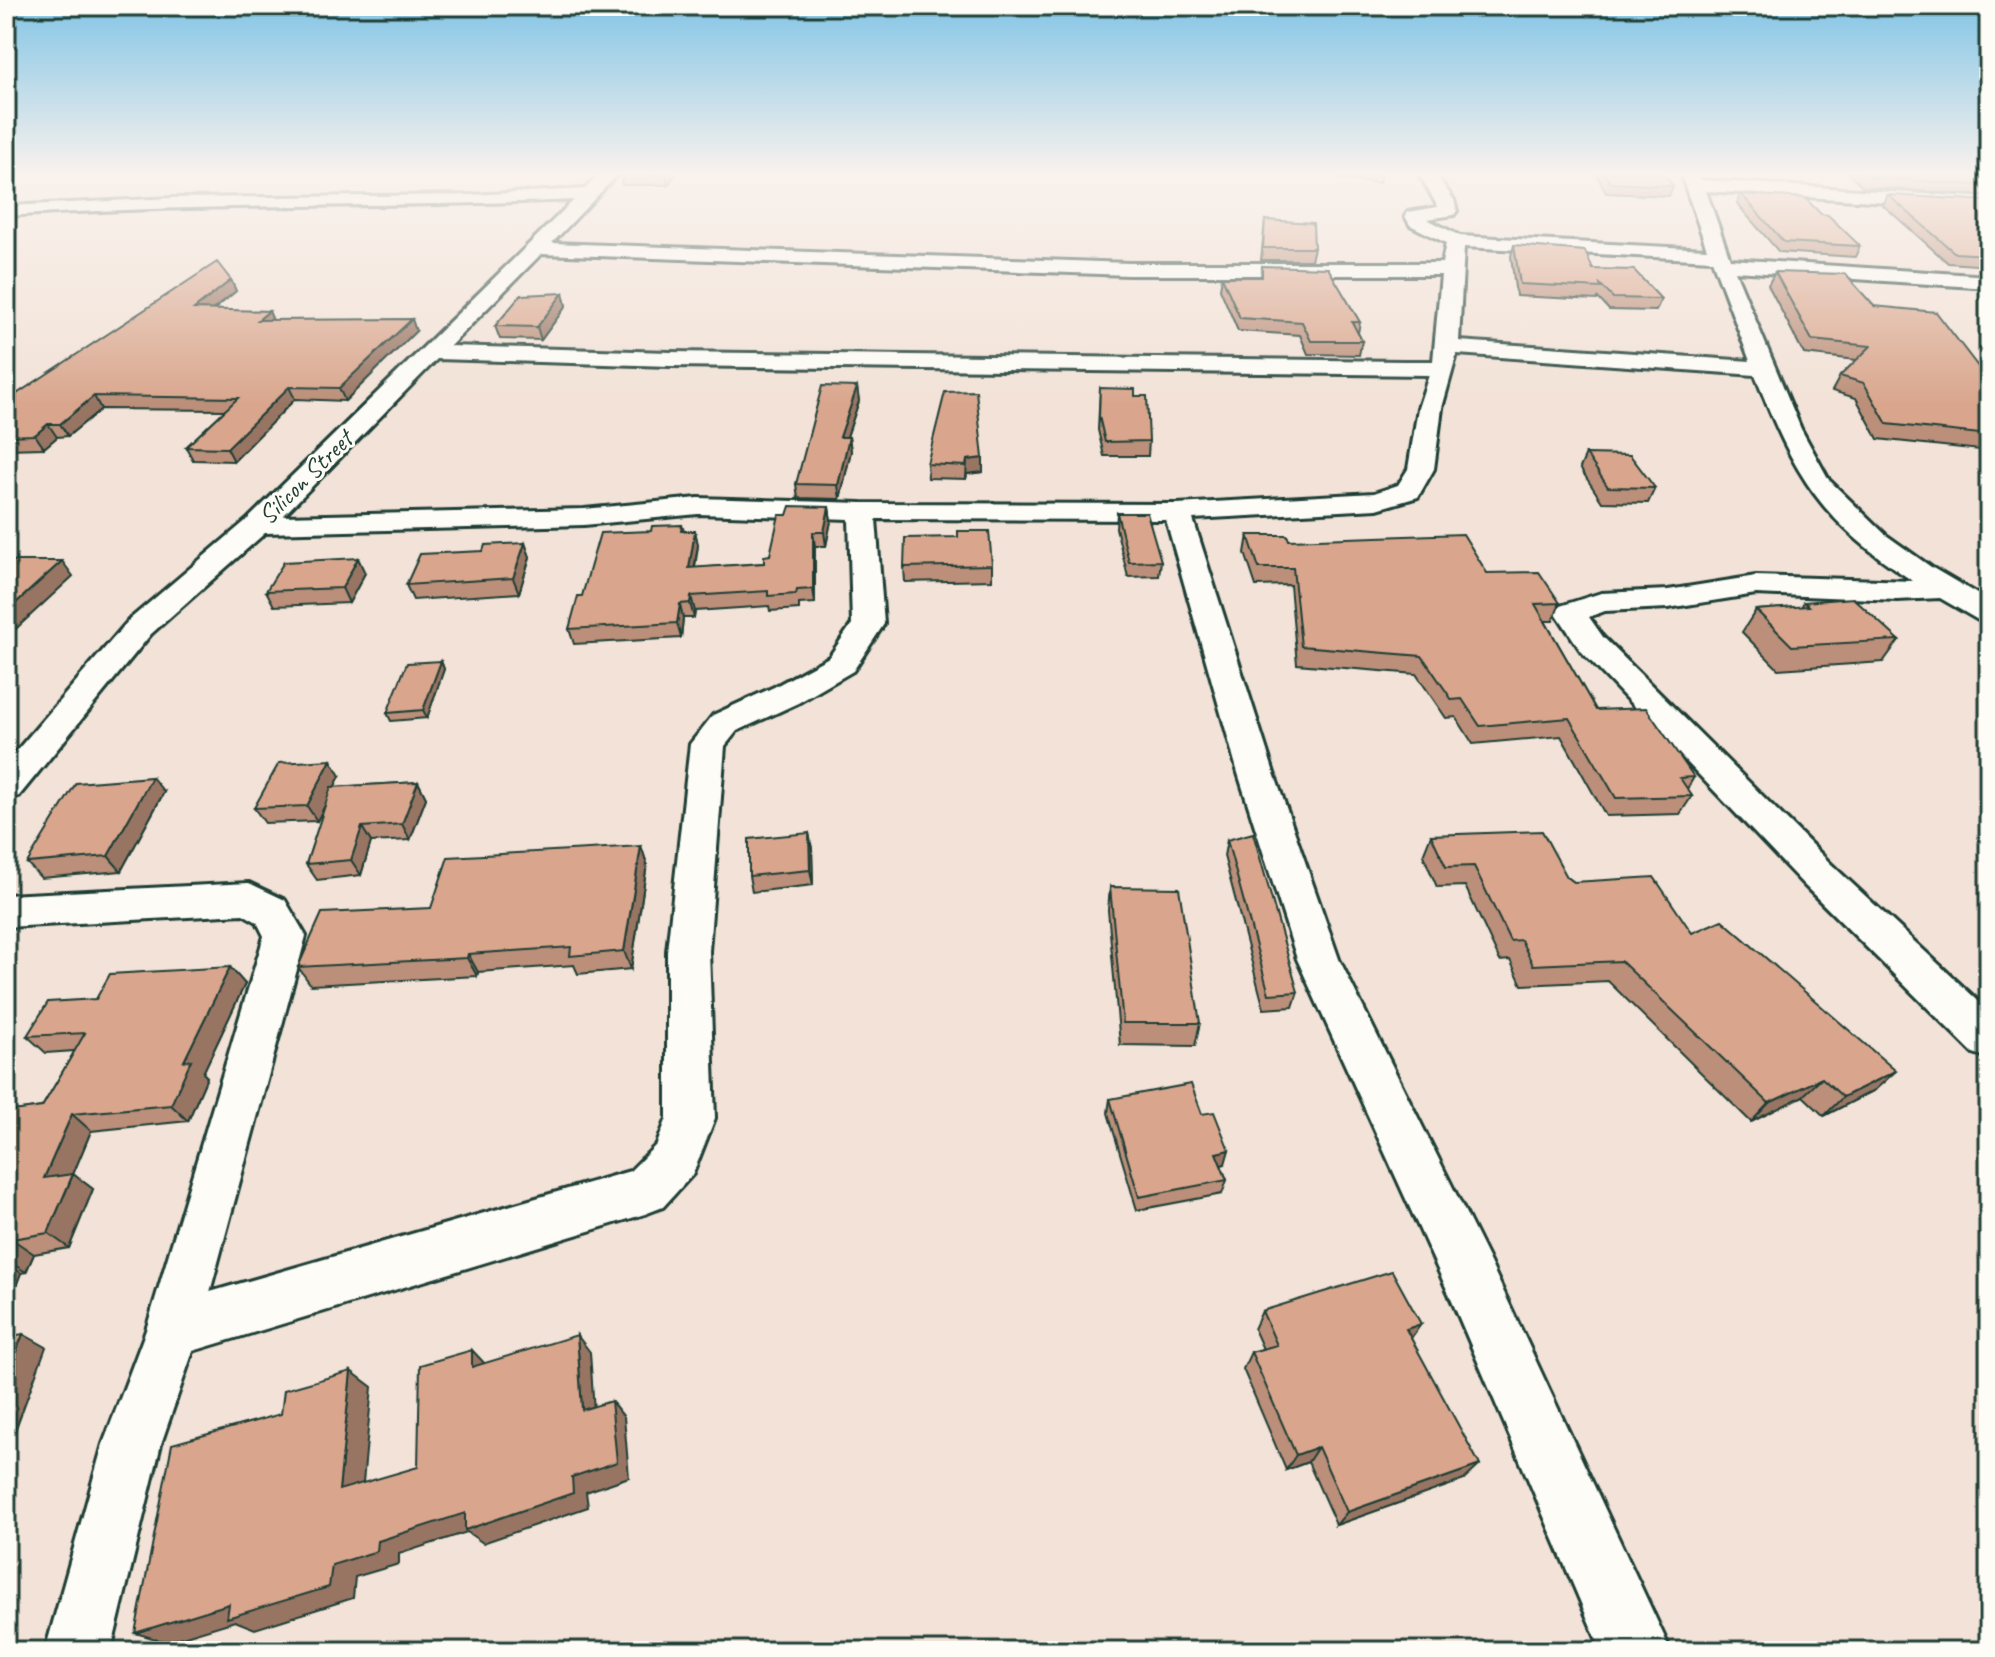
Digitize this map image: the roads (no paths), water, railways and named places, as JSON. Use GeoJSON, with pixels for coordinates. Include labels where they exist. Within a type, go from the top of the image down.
{"type":"FeatureCollection","features":[{"type":"Feature","properties":{"kind":"street","name":"Silicon Street"},"geometry":{"type":"LineString","coordinates":[[6,787],[140,627],[258,525],[538,249]]}},
{"type":"Feature","properties":{"kind":"street"},"geometry":{"type":"LineString","coordinates":[[576,249],[1129,269],[1451,269]]}},
{"type":"Feature","properties":{"kind":"street"},"geometry":{"type":"LineString","coordinates":[[258,525],[584,517],[698,506],[862,511],[1177,512],[1377,501],[1408,491],[1421,469],[1430,408],[1446,357],[1455,249]]}},
{"type":"Feature","properties":{"kind":"street"},"geometry":{"type":"LineString","coordinates":[[1579,249],[1989,282]]}},
{"type":"Feature","properties":{"kind":"street"},"geometry":{"type":"LineString","coordinates":[[1717,249],[1798,449],[1821,487],[1858,525],[1944,589],[1989,613]]}},
{"type":"Feature","properties":{"kind":"street"},"geometry":{"type":"LineString","coordinates":[[431,352],[965,364],[1446,357],[1764,369]]}},
{"type":"Feature","properties":{"kind":"street"},"geometry":{"type":"LineString","coordinates":[[173,1330],[645,1190],[676,1158],[691,1118],[688,951],[708,744],[725,723],[786,695],[841,664],[868,624],[862,511]]}},
{"type":"Feature","properties":{"kind":"street"},"geometry":{"type":"LineString","coordinates":[[1177,512],[1256,773],[1318,959],[1468,1275],[1624,1627],[1638,1651]]}},
{"type":"Feature","properties":{"kind":"street"},"geometry":{"type":"LineString","coordinates":[[1944,589],[1897,591],[1756,585],[1668,599],[1601,602],[1571,613],[1592,644],[1817,874],[1989,1039]]}},
{"type":"Feature","properties":{"kind":"street"},"geometry":{"type":"LineString","coordinates":[[6,911],[249,898],[271,911],[285,936],[173,1330],[132,1444],[78,1651]]}}]}
